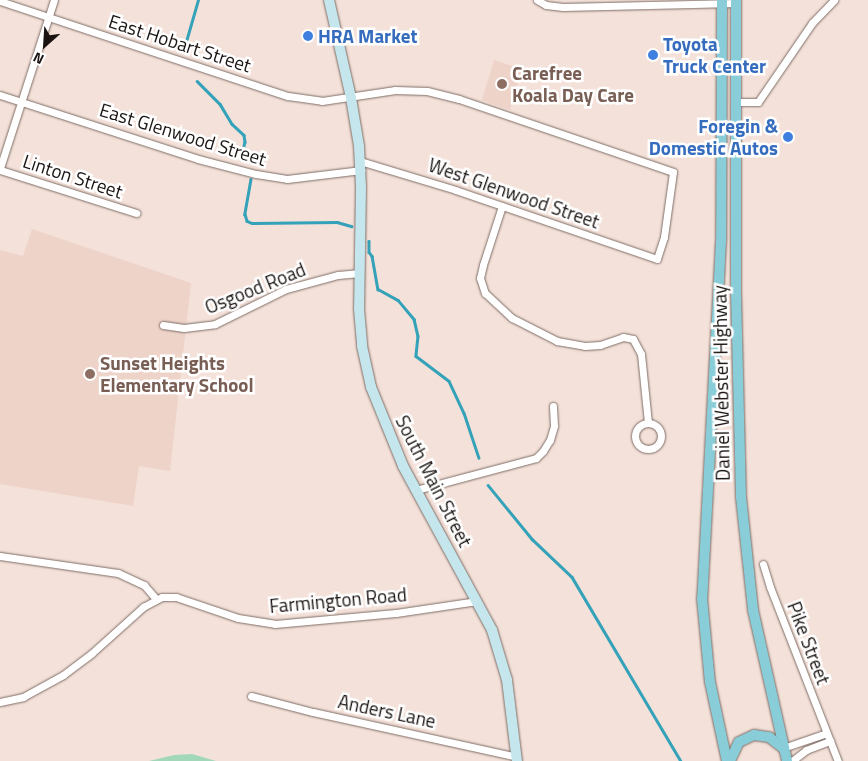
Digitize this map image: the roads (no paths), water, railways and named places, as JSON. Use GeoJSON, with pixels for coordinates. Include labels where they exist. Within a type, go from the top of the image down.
{"type":"FeatureCollection","features":[{"type":"Feature","properties":{"kind":"main road","name":"Daniel Webster Highway"},"geometry":{"type":"LineString","coordinates":[[736,1],[737,350],[743,525],[755,624],[787,761]]}},
{"type":"Feature","properties":{"kind":"main road","name":"Daniel Webster Highway"},"geometry":{"type":"LineString","coordinates":[[722,2],[721,241],[702,598],[710,682],[728,761]]}},
{"type":"Feature","properties":{"kind":"main road"},"geometry":{"type":"LineString","coordinates":[[728,761],[739,742],[754,735],[770,737],[783,748]]}},
{"type":"Feature","properties":{"kind":"street"},"geometry":{"type":"LineString","coordinates":[[0,169],[54,0]]}},
{"type":"Feature","properties":{"kind":"street","name":"South Main Street"},"geometry":{"type":"LineString","coordinates":[[329,0],[351,98],[361,165],[360,328],[371,387],[386,427],[416,490],[492,630],[503,663],[511,701],[517,759]]}},
{"type":"Feature","properties":{"kind":"street"},"geometry":{"type":"LineString","coordinates":[[538,0],[546,5],[563,7],[736,1]]}},
{"type":"Feature","properties":{"kind":"street"},"geometry":{"type":"LineString","coordinates":[[737,102],[758,102],[812,23],[834,0]]}},
{"type":"Feature","properties":{"kind":"street","name":"East Hobart Street"},"geometry":{"type":"LineString","coordinates":[[0,1],[288,96],[322,101],[403,90],[443,94],[673,172],[664,237],[657,259]]}},
{"type":"Feature","properties":{"kind":"street","name":"East Glenwood Street"},"geometry":{"type":"LineString","coordinates":[[0,94],[198,159],[271,178],[302,178],[361,165]]}},
{"type":"Feature","properties":{"kind":"street","name":"West Glenwood Street"},"geometry":{"type":"LineString","coordinates":[[361,165],[502,206],[657,259]]}},
{"type":"Feature","properties":{"kind":"street","name":"Linton Street"},"geometry":{"type":"LineString","coordinates":[[0,169],[136,213]]}},
{"type":"Feature","properties":{"kind":"street"},"geometry":{"type":"LineString","coordinates":[[502,206],[482,272],[482,287],[485,293],[512,318],[557,341],[595,346],[623,337],[633,339],[641,354],[648,423]]}},
{"type":"Feature","properties":{"kind":"street","name":"Osgood Road"},"geometry":{"type":"LineString","coordinates":[[163,325],[184,328],[215,324],[286,289],[338,275],[360,273]]}},
{"type":"Feature","properties":{"kind":"street"},"geometry":{"type":"LineString","coordinates":[[416,490],[536,458],[550,440],[554,426],[553,406]]}},
{"type":"Feature","properties":{"kind":"street"},"geometry":{"type":"LineString","coordinates":[[0,556],[118,573],[144,585],[156,599],[143,607],[92,653],[63,675],[23,697],[0,702]]}},
{"type":"Feature","properties":{"kind":"street","name":"Pike Street"},"geometry":{"type":"LineString","coordinates":[[763,564],[770,587],[838,761]]}},
{"type":"Feature","properties":{"kind":"street","name":"Farmington Road"},"geometry":{"type":"LineString","coordinates":[[156,599],[176,598],[238,618],[275,624],[396,613],[477,601]]}},
{"type":"Feature","properties":{"kind":"street","name":"Anders Lane"},"geometry":{"type":"LineString","coordinates":[[251,696],[517,759]]}},
{"type":"Feature","properties":{"kind":"street"},"geometry":{"type":"LineString","coordinates":[[783,748],[827,733]]}},
{"type":"Feature","properties":{"kind":"street"},"geometry":{"type":"LineString","coordinates":[[792,761],[806,750],[830,741]]}},
{"type":"Feature","properties":{"kind":"waterway"},"geometry":{"type":"LineString","coordinates":[[185,45],[198,0]]}},
{"type":"Feature","properties":{"kind":"waterway"},"geometry":{"type":"LineString","coordinates":[[197,81],[220,104],[232,124],[244,135],[245,142],[241,158]]}},
{"type":"Feature","properties":{"kind":"waterway"},"geometry":{"type":"LineString","coordinates":[[251,179],[245,214],[247,221],[252,223],[337,222],[351,226]]}},
{"type":"Feature","properties":{"kind":"waterway"},"geometry":{"type":"LineString","coordinates":[[369,241],[369,252],[372,256],[378,289],[398,300],[414,319],[418,336],[416,356],[449,381],[464,413],[479,458]]}},
{"type":"Feature","properties":{"kind":"waterway"},"geometry":{"type":"LineString","coordinates":[[488,485],[532,539],[572,577],[681,761]]}},
{"type":"Feature","properties":{"kind":"place","name":"HRA Market"},"geometry":{"type":"Point","coordinates":[308,36]}},
{"type":"Feature","properties":{"kind":"place","name":"Toyota Truck Center"},"geometry":{"type":"Point","coordinates":[653,55]}},
{"type":"Feature","properties":{"kind":"place","name":"Carefree Koala Day Care"},"geometry":{"type":"Point","coordinates":[502,84]}},
{"type":"Feature","properties":{"kind":"place","name":"Foregin & Domestic Autos"},"geometry":{"type":"Point","coordinates":[788,137]}},
{"type":"Feature","properties":{"kind":"place","name":"Sunset Heights Elementary School"},"geometry":{"type":"Point","coordinates":[90,374]}}]}
